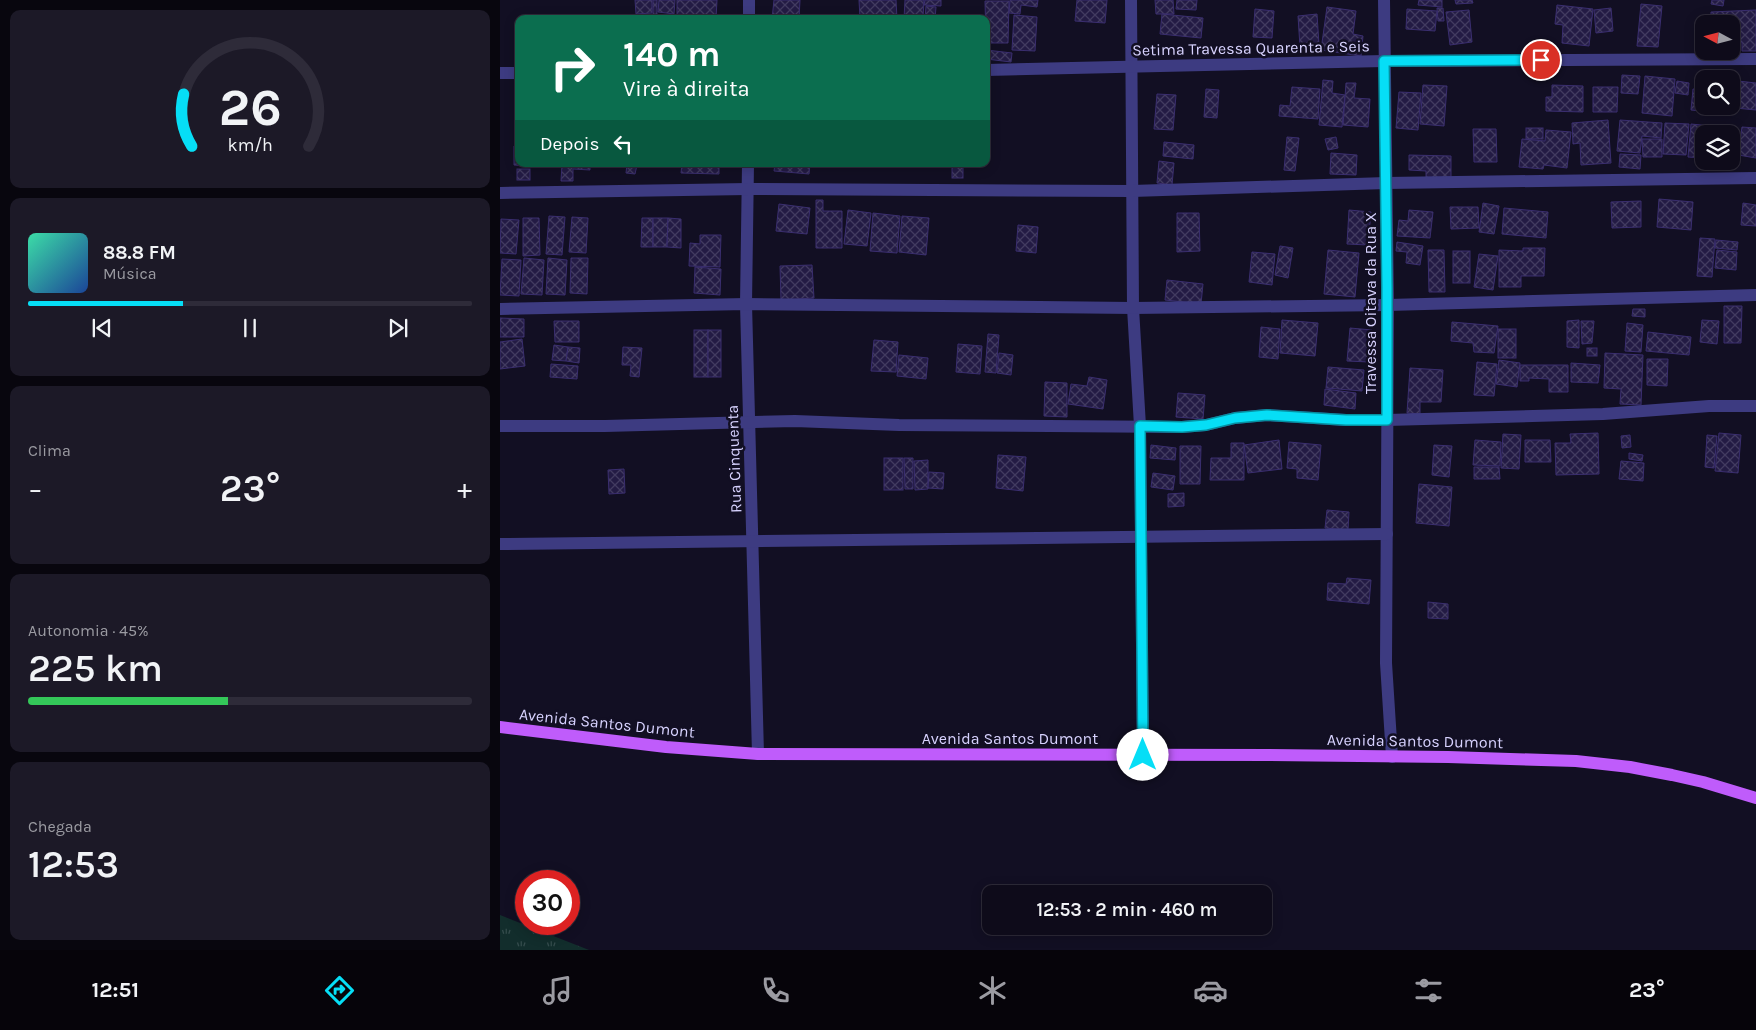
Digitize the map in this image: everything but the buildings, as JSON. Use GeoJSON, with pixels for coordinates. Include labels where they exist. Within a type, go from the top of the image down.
{"type":"FeatureCollection","features":[{"type":"Feature","properties":{"kind":"main road","name":"Avenida Santos Dumont"},"geometry":{"type":"LineString","coordinates":[[500,727],[666,747],[758,754],[1392,757],[1576,761],[1630,767],[1703,782],[1756,798]]}},
{"type":"Feature","properties":{"kind":"street"},"geometry":{"type":"LineString","coordinates":[[748,0],[748,15]]}},
{"type":"Feature","properties":{"kind":"street"},"geometry":{"type":"LineString","coordinates":[[1131,0],[1133,308],[1140,426],[1143,755]]}},
{"type":"Feature","properties":{"kind":"street","name":"Travessa Oitava da Rua X"},"geometry":{"type":"LineString","coordinates":[[1384,0],[1388,305],[1386,663],[1392,757]]}},
{"type":"Feature","properties":{"kind":"street","name":"Setima Travessa Quarenta e Seis"},"geometry":{"type":"LineString","coordinates":[[990,70],[1384,61],[1756,59]]}},
{"type":"Feature","properties":{"kind":"street"},"geometry":{"type":"LineString","coordinates":[[500,73],[515,73]]}},
{"type":"Feature","properties":{"kind":"street","name":"Rua Cinquenta"},"geometry":{"type":"LineString","coordinates":[[748,167],[746,304],[758,754]]}},
{"type":"Feature","properties":{"kind":"street"},"geometry":{"type":"LineString","coordinates":[[500,193],[748,189],[1132,191],[1386,182],[1756,178]]}},
{"type":"Feature","properties":{"kind":"street"},"geometry":{"type":"LineString","coordinates":[[500,309],[746,304],[1133,308],[1388,305],[1756,295]]}},
{"type":"Feature","properties":{"kind":"street"},"geometry":{"type":"LineString","coordinates":[[500,426],[605,426],[795,421],[899,425],[1182,427],[1206,425],[1235,418],[1267,415],[1346,420],[1387,420],[1603,414],[1709,406],[1756,406]]}},
{"type":"Feature","properties":{"kind":"street"},"geometry":{"type":"LineString","coordinates":[[500,544],[1386,534]]}},
{"type":"Feature","properties":{"kind":"green space"},"geometry":{"type":"Polygon","coordinates":[[[500,915],[515,921],[515,935],[551,935],[589,950],[500,950],[500,915]]]}},
{"type":"Feature","properties":{"kind":"route"},"geometry":{"type":"LineString","coordinates":[[1143,755],[1140,426],[1182,427],[1206,425],[1235,418],[1267,415],[1346,420],[1387,420],[1384,61],[1541,60]]}}]}
